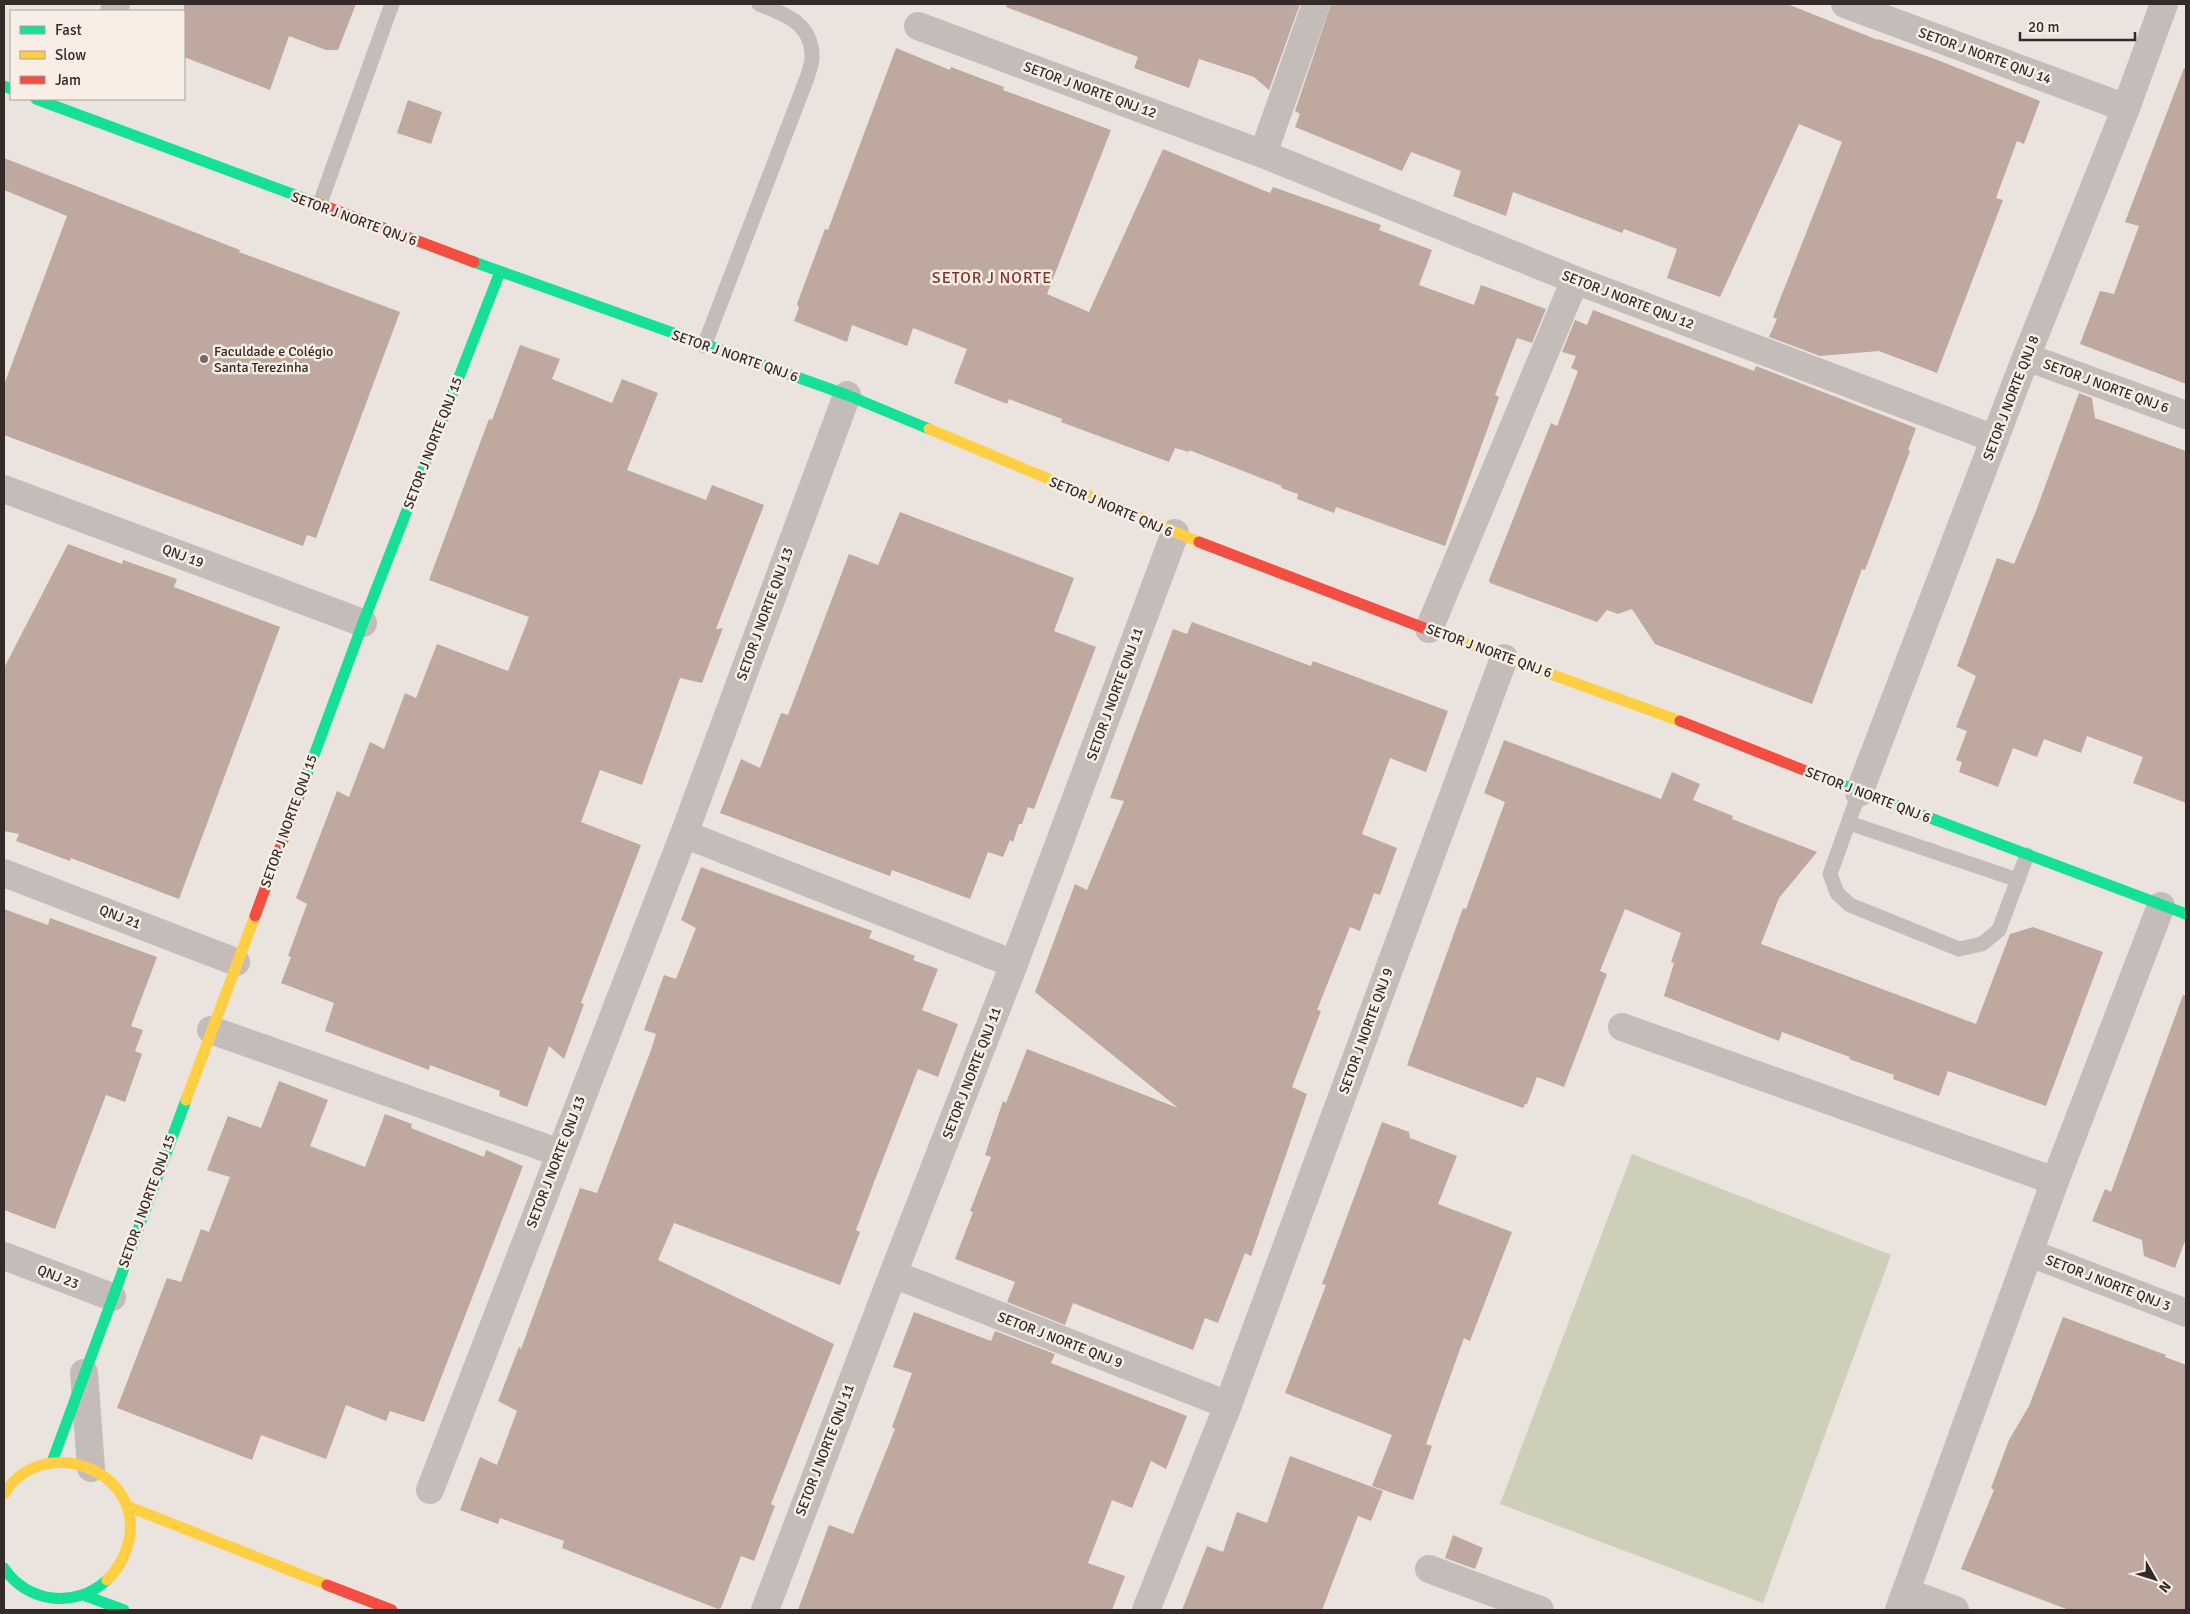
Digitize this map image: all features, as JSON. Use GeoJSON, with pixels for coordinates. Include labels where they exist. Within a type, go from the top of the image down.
{"type":"FeatureCollection","features":[{"type":"Feature","properties":{"kind":"main road","name":"SETOR J NORTE QNJ 6"},"geometry":{"type":"LineString","coordinates":[[42,100],[79,106],[319,206],[704,346],[847,395],[1174,533],[1504,658],[1715,733],[1859,793],[2174,910]]}},
{"type":"Feature","properties":{"kind":"main road","name":"SETOR J NORTE QNJ 15"},"geometry":{"type":"LineString","coordinates":[[52,1462],[363,623],[500,272]]}},
{"type":"Feature","properties":{"kind":"main road"},"geometry":{"type":"LineString","coordinates":[[4,1568],[8,1575],[24,1590],[44,1598],[65,1600],[86,1596],[104,1585],[120,1570],[128,1549],[131,1528],[127,1506],[119,1491],[108,1478],[91,1468],[72,1462],[52,1462],[27,1470],[5,1490]]}},
{"type":"Feature","properties":{"kind":"main road"},"geometry":{"type":"LineString","coordinates":[[127,1506],[391,1610]]}},
{"type":"Feature","properties":{"kind":"main road"},"geometry":{"type":"LineString","coordinates":[[86,1596],[124,1610]]}},
{"type":"Feature","properties":{"kind":"street"},"geometry":{"type":"LineString","coordinates":[[1262,154],[1316,4]]}},
{"type":"Feature","properties":{"kind":"street","name":"SETOR J NORTE QNJ 14"},"geometry":{"type":"LineString","coordinates":[[1844,4],[2126,108]]}},
{"type":"Feature","properties":{"kind":"street","name":"SETOR J NORTE QNJ 8"},"geometry":{"type":"LineString","coordinates":[[1859,793],[2026,357],[2126,108],[2164,4]]}},
{"type":"Feature","properties":{"kind":"street","name":"SETOR J NORTE QNJ 12"},"geometry":{"type":"LineString","coordinates":[[918,26],[1262,154],[1575,280],[1995,439]]}},
{"type":"Feature","properties":{"kind":"street"},"geometry":{"type":"LineString","coordinates":[[1430,629],[1575,280]]}},
{"type":"Feature","properties":{"kind":"street","name":"SETOR J NORTE QNJ 6"},"geometry":{"type":"LineString","coordinates":[[2026,357],[2186,415]]}},
{"type":"Feature","properties":{"kind":"street","name":"SETOR J NORTE QNJ 13"},"geometry":{"type":"LineString","coordinates":[[430,1490],[684,834],[847,395]]}},
{"type":"Feature","properties":{"kind":"street","name":"QNJ 19"},"geometry":{"type":"LineString","coordinates":[[4,489],[363,623]]}},
{"type":"Feature","properties":{"kind":"street","name":"SETOR J NORTE QNJ 11"},"geometry":{"type":"LineString","coordinates":[[764,1610],[892,1274],[1014,964],[1174,533]]}},
{"type":"Feature","properties":{"kind":"street","name":"SETOR J NORTE QNJ 9"},"geometry":{"type":"LineString","coordinates":[[1146,1610],[1228,1405],[1504,658]]}},
{"type":"Feature","properties":{"kind":"street"},"geometry":{"type":"LineString","coordinates":[[684,834],[1014,964]]}},
{"type":"Feature","properties":{"kind":"street","name":"QNJ 21"},"geometry":{"type":"LineString","coordinates":[[4,873],[236,962]]}},
{"type":"Feature","properties":{"kind":"street"},"geometry":{"type":"LineString","coordinates":[[1955,1610],[1902,1601],[2055,1181],[2174,910]]}},
{"type":"Feature","properties":{"kind":"street"},"geometry":{"type":"LineString","coordinates":[[1622,1027],[2055,1181]]}},
{"type":"Feature","properties":{"kind":"street"},"geometry":{"type":"LineString","coordinates":[[211,1030],[560,1152]]}},
{"type":"Feature","properties":{"kind":"street","name":"SETOR J NORTE QNJ 3"},"geometry":{"type":"LineString","coordinates":[[2030,1253],[2186,1314]]}},
{"type":"Feature","properties":{"kind":"street","name":"QNJ 23"},"geometry":{"type":"LineString","coordinates":[[4,1256],[112,1297]]}},
{"type":"Feature","properties":{"kind":"street","name":"SETOR J NORTE QNJ 9"},"geometry":{"type":"LineString","coordinates":[[892,1274],[1228,1405]]}},
{"type":"Feature","properties":{"kind":"street"},"geometry":{"type":"LineString","coordinates":[[84,1373],[91,1468]]}},
{"type":"Feature","properties":{"kind":"street"},"geometry":{"type":"LineString","coordinates":[[1430,1569],[1540,1610]]}},
{"type":"Feature","properties":{"kind":"lane"},"geometry":{"type":"LineString","coordinates":[[319,206],[392,4]]}},
{"type":"Feature","properties":{"kind":"lane"},"geometry":{"type":"LineString","coordinates":[[704,346],[807,78],[812,56],[808,36],[791,16],[759,4]]}},
{"type":"Feature","properties":{"kind":"lane"},"geometry":{"type":"LineString","coordinates":[[1859,793],[1830,874],[1837,893],[1850,905],[1959,949],[1982,944],[1999,930],[2028,855]]}},
{"type":"Feature","properties":{"kind":"lane"},"geometry":{"type":"LineString","coordinates":[[1848,823],[2018,880]]}},
{"type":"Feature","properties":{"kind":"green space"},"geometry":{"type":"Polygon","coordinates":[[[1632,1154],[1891,1255],[1763,1603],[1500,1504],[1632,1154]]]}},
{"type":"Feature","properties":{"kind":"building"},"geometry":{"type":"Polygon","coordinates":[[[184,4],[356,4],[338,50],[326,50],[289,36],[270,90],[185,57],[184,4]]]}},
{"type":"Feature","properties":{"kind":"building"},"geometry":{"type":"Polygon","coordinates":[[[1007,4],[1300,4],[1269,90],[1254,77],[1199,59],[1189,88],[1134,68],[1138,57],[1006,7],[1007,4]]]}},
{"type":"Feature","properties":{"kind":"building"},"geometry":{"type":"Polygon","coordinates":[[[1331,4],[1787,4],[1878,40],[1935,59],[2040,101],[2024,144],[2017,141],[1996,198],[2003,200],[1937,373],[1879,351],[1820,356],[1769,337],[1777,319],[1773,317],[1842,142],[1799,124],[1720,297],[1667,278],[1677,249],[1624,229],[1622,233],[1513,192],[1506,216],[1453,196],[1461,171],[1411,152],[1402,171],[1295,127],[1300,114],[1295,111],[1331,4]]]}},
{"type":"Feature","properties":{"kind":"building"},"geometry":{"type":"Polygon","coordinates":[[[896,48],[950,70],[951,67],[1004,87],[1003,90],[1111,130],[1047,294],[1089,312],[1163,149],[1270,193],[1273,187],[1381,225],[1379,230],[1432,250],[1419,285],[1474,305],[1481,285],[1546,309],[1532,343],[1517,338],[1495,395],[1499,397],[1445,546],[1336,507],[1334,513],[1297,499],[1298,494],[1281,488],[1282,486],[1189,450],[1189,452],[1175,448],[1169,462],[1061,422],[1062,419],[1009,399],[1007,404],[954,383],[967,349],[913,328],[907,346],[852,325],[847,342],[794,321],[799,308],[797,304],[825,229],[828,230],[896,48]]]}},
{"type":"Feature","properties":{"kind":"building"},"geometry":{"type":"Polygon","coordinates":[[[2184,68],[2186,69],[2186,384],[2080,344],[2100,291],[2114,294],[2139,226],[2125,222],[2184,68]]]}},
{"type":"Feature","properties":{"kind":"building"},"geometry":{"type":"Polygon","coordinates":[[[408,100],[442,112],[431,144],[397,133],[408,100]]]}},
{"type":"Feature","properties":{"kind":"building","name":"Faculdade e Colégio Santa Terezinha"},"geometry":{"type":"Polygon","coordinates":[[[4,158],[240,250],[239,252],[400,312],[316,538],[307,535],[303,546],[4,435],[4,385],[67,216],[4,190],[4,158]]]}},
{"type":"Feature","properties":{"kind":"building"},"geometry":{"type":"Polygon","coordinates":[[[1593,310],[1754,371],[1756,366],[1916,428],[1908,450],[1910,451],[1865,570],[1862,569],[1812,704],[1655,644],[1632,609],[1618,614],[1607,610],[1597,622],[1490,583],[1489,580],[1551,423],[1557,426],[1578,371],[1571,368],[1576,356],[1562,352],[1575,320],[1587,325],[1593,310]]]}},
{"type":"Feature","properties":{"kind":"building"},"geometry":{"type":"Polygon","coordinates":[[[520,345],[560,359],[552,379],[612,403],[622,379],[658,393],[627,470],[706,500],[712,485],[764,505],[716,629],[723,628],[702,683],[680,678],[642,785],[600,770],[581,822],[641,845],[581,1003],[584,1004],[564,1059],[549,1046],[527,1107],[499,1096],[500,1091],[430,1065],[429,1070],[325,1031],[334,1003],[281,983],[291,957],[288,956],[307,904],[296,898],[337,791],[349,797],[370,742],[384,749],[405,693],[416,698],[437,644],[508,671],[529,617],[429,580],[489,419],[492,420],[520,345]]]}},
{"type":"Feature","properties":{"kind":"building"},"geometry":{"type":"Polygon","coordinates":[[[2079,393],[2092,398],[2095,418],[2186,451],[2186,803],[2133,783],[2143,757],[2087,736],[2081,753],[2044,739],[2037,757],[2013,748],[1998,787],[1959,772],[1962,762],[1956,760],[1967,731],[1956,727],[1976,676],[1957,666],[1997,558],[2014,564],[2036,511],[2079,393]]]}},
{"type":"Feature","properties":{"kind":"building"},"geometry":{"type":"Polygon","coordinates":[[[900,512],[1074,578],[1054,631],[1096,647],[1034,809],[1028,807],[1022,824],[1019,824],[1013,842],[1010,840],[1003,857],[988,852],[970,899],[892,870],[890,876],[720,813],[741,759],[760,768],[781,713],[788,715],[849,554],[878,565],[900,512]]]}},
{"type":"Feature","properties":{"kind":"building"},"geometry":{"type":"Polygon","coordinates":[[[68,544],[122,564],[123,560],[177,579],[174,587],[280,627],[179,899],[71,858],[70,861],[16,841],[19,834],[4,831],[4,668],[68,544]]]}},
{"type":"Feature","properties":{"kind":"building"},"geometry":{"type":"Polygon","coordinates":[[[1192,622],[1311,666],[1313,661],[1448,711],[1426,772],[1390,758],[1362,834],[1397,848],[1380,895],[1374,893],[1360,931],[1350,927],[1317,1010],[1321,1011],[1292,1087],[1307,1094],[1251,1256],[1245,1253],[1218,1323],[1205,1318],[1193,1350],[1073,1303],[1065,1325],[1007,1302],[1015,1282],[955,1259],[973,1212],[970,1211],[991,1157],[985,1155],[1003,1101],[1006,1103],[1027,1049],[1178,1108],[1035,992],[1075,884],[1087,890],[1124,801],[1110,798],[1173,629],[1187,634],[1192,622]]]}},
{"type":"Feature","properties":{"kind":"building"},"geometry":{"type":"Polygon","coordinates":[[[1504,740],[1661,799],[1672,772],[1700,784],[1693,800],[1733,816],[1732,819],[1817,852],[1779,898],[1761,944],[1976,1024],[2010,934],[2033,927],[2103,952],[2046,1106],[1948,1071],[1939,1096],[1893,1079],[1894,1075],[1849,1059],[1850,1057],[1782,1032],[1779,1041],[1664,996],[1674,963],[1671,962],[1681,933],[1625,909],[1600,971],[1607,974],[1564,1087],[1537,1077],[1527,1104],[1523,1108],[1407,1065],[1463,908],[1466,909],[1505,802],[1484,793],[1504,740]]]}},
{"type":"Feature","properties":{"kind":"building"},"geometry":{"type":"Polygon","coordinates":[[[701,867],[872,931],[869,938],[915,956],[913,960],[938,969],[922,1010],[958,1024],[938,1077],[918,1069],[856,1230],[860,1232],[840,1285],[674,1223],[658,1260],[834,1344],[771,1504],[775,1506],[754,1561],[741,1556],[721,1608],[718,1609],[562,1548],[564,1541],[500,1518],[498,1524],[460,1510],[480,1457],[497,1465],[517,1411],[498,1401],[519,1347],[521,1349],[580,1188],[597,1193],[656,1034],[644,1030],[664,975],[676,979],[696,928],[681,920],[701,867]]]}},
{"type":"Feature","properties":{"kind":"building"},"geometry":{"type":"Polygon","coordinates":[[[4,909],[48,925],[50,918],[157,957],[131,1026],[143,1030],[135,1051],[142,1054],[125,1102],[106,1095],[55,1229],[4,1210],[4,909]]]}},
{"type":"Feature","properties":{"kind":"building"},"geometry":{"type":"Polygon","coordinates":[[[2183,995],[2186,996],[2186,1238],[2175,1268],[2144,1256],[2142,1240],[2092,1221],[2105,1189],[2111,1192],[2183,995]]]}},
{"type":"Feature","properties":{"kind":"building"},"geometry":{"type":"Polygon","coordinates":[[[279,1081],[328,1100],[310,1146],[365,1167],[385,1114],[412,1124],[411,1128],[484,1157],[486,1150],[523,1166],[424,1422],[390,1411],[386,1421],[346,1405],[326,1459],[261,1435],[252,1460],[117,1408],[167,1278],[181,1282],[201,1229],[209,1232],[230,1177],[207,1170],[228,1116],[261,1128],[279,1081]]]}},
{"type":"Feature","properties":{"kind":"building"},"geometry":{"type":"Polygon","coordinates":[[[1382,1122],[1409,1132],[1410,1138],[1457,1156],[1438,1204],[1512,1232],[1470,1341],[1464,1338],[1426,1444],[1432,1446],[1413,1500],[1372,1486],[1392,1435],[1285,1393],[1326,1285],[1322,1284],[1382,1122]]]}},
{"type":"Feature","properties":{"kind":"building"},"geometry":{"type":"Polygon","coordinates":[[[914,1312],[991,1341],[995,1331],[1055,1354],[1051,1363],[1187,1416],[1166,1469],[1151,1461],[1132,1508],[1112,1500],[1088,1563],[1125,1576],[1112,1610],[798,1610],[829,1525],[853,1534],[895,1429],[892,1427],[912,1373],[893,1367],[914,1312]]]}},
{"type":"Feature","properties":{"kind":"building"},"geometry":{"type":"Polygon","coordinates":[[[2063,1317],[2166,1355],[2165,1357],[2186,1365],[2186,1610],[2069,1610],[1961,1569],[1994,1490],[1991,1488],[2009,1440],[2029,1406],[2063,1317]]]}},
{"type":"Feature","properties":{"kind":"building"},"geometry":{"type":"Polygon","coordinates":[[[1290,1456],[1383,1491],[1371,1521],[1358,1516],[1322,1610],[1182,1610],[1207,1546],[1223,1552],[1237,1512],[1267,1523],[1290,1456]]]}},
{"type":"Feature","properties":{"kind":"building"},"geometry":{"type":"Polygon","coordinates":[[[1453,1535],[1483,1548],[1475,1569],[1445,1558],[1453,1535]]]}},
{"type":"Feature","properties":{"kind":"traffic: fast"},"geometry":{"type":"LineString","coordinates":[[4,86],[10,89]]}},
{"type":"Feature","properties":{"kind":"traffic: fast"},"geometry":{"type":"LineString","coordinates":[[39,100],[319,204]]}},
{"type":"Feature","properties":{"kind":"traffic: fast"},"geometry":{"type":"LineString","coordinates":[[474,262],[847,395],[929,429]]}},
{"type":"Feature","properties":{"kind":"traffic: fast"},"geometry":{"type":"LineString","coordinates":[[303,785],[363,623],[500,272]]}},
{"type":"Feature","properties":{"kind":"traffic: fast"},"geometry":{"type":"LineString","coordinates":[[1821,777],[2186,914]]}},
{"type":"Feature","properties":{"kind":"traffic: fast"},"geometry":{"type":"LineString","coordinates":[[52,1462],[186,1100]]}},
{"type":"Feature","properties":{"kind":"traffic: fast"},"geometry":{"type":"LineString","coordinates":[[4,1568],[25,1589],[52,1598],[67,1598],[81,1595],[95,1589],[107,1580]]}},
{"type":"Feature","properties":{"kind":"traffic: fast"},"geometry":{"type":"LineString","coordinates":[[86,1596],[124,1610]]}},
{"type":"Feature","properties":{"kind":"traffic: slow"},"geometry":{"type":"LineString","coordinates":[[929,429],[1199,542]]}},
{"type":"Feature","properties":{"kind":"traffic: slow"},"geometry":{"type":"LineString","coordinates":[[1437,633],[1680,721]]}},
{"type":"Feature","properties":{"kind":"traffic: slow"},"geometry":{"type":"LineString","coordinates":[[186,1100],[255,916]]}},
{"type":"Feature","properties":{"kind":"traffic: slow"},"geometry":{"type":"LineString","coordinates":[[4,1494],[21,1475],[42,1465],[64,1463],[86,1467],[106,1478],[121,1495],[129,1516],[129,1541],[126,1552],[118,1567],[107,1580]]}},
{"type":"Feature","properties":{"kind":"traffic: slow"},"geometry":{"type":"LineString","coordinates":[[127,1506],[327,1585]]}},
{"type":"Feature","properties":{"kind":"traffic: jam"},"geometry":{"type":"LineString","coordinates":[[319,204],[474,262]]}},
{"type":"Feature","properties":{"kind":"traffic: jam"},"geometry":{"type":"LineString","coordinates":[[1199,542],[1437,633]]}},
{"type":"Feature","properties":{"kind":"traffic: jam"},"geometry":{"type":"LineString","coordinates":[[1680,721],[1821,777]]}},
{"type":"Feature","properties":{"kind":"traffic: jam"},"geometry":{"type":"LineString","coordinates":[[255,916],[303,785]]}},
{"type":"Feature","properties":{"kind":"traffic: jam"},"geometry":{"type":"LineString","coordinates":[[327,1585],[392,1610]]}},
{"type":"Feature","properties":{"kind":"place","name":"Faculdade e Colégio Santa Terezinha"},"geometry":{"type":"Point","coordinates":[204,359]}},
{"type":"Feature","properties":{"kind":"district","name":"SETOR J NORTE"},"geometry":{"type":"Point","coordinates":[992,278]}}]}
